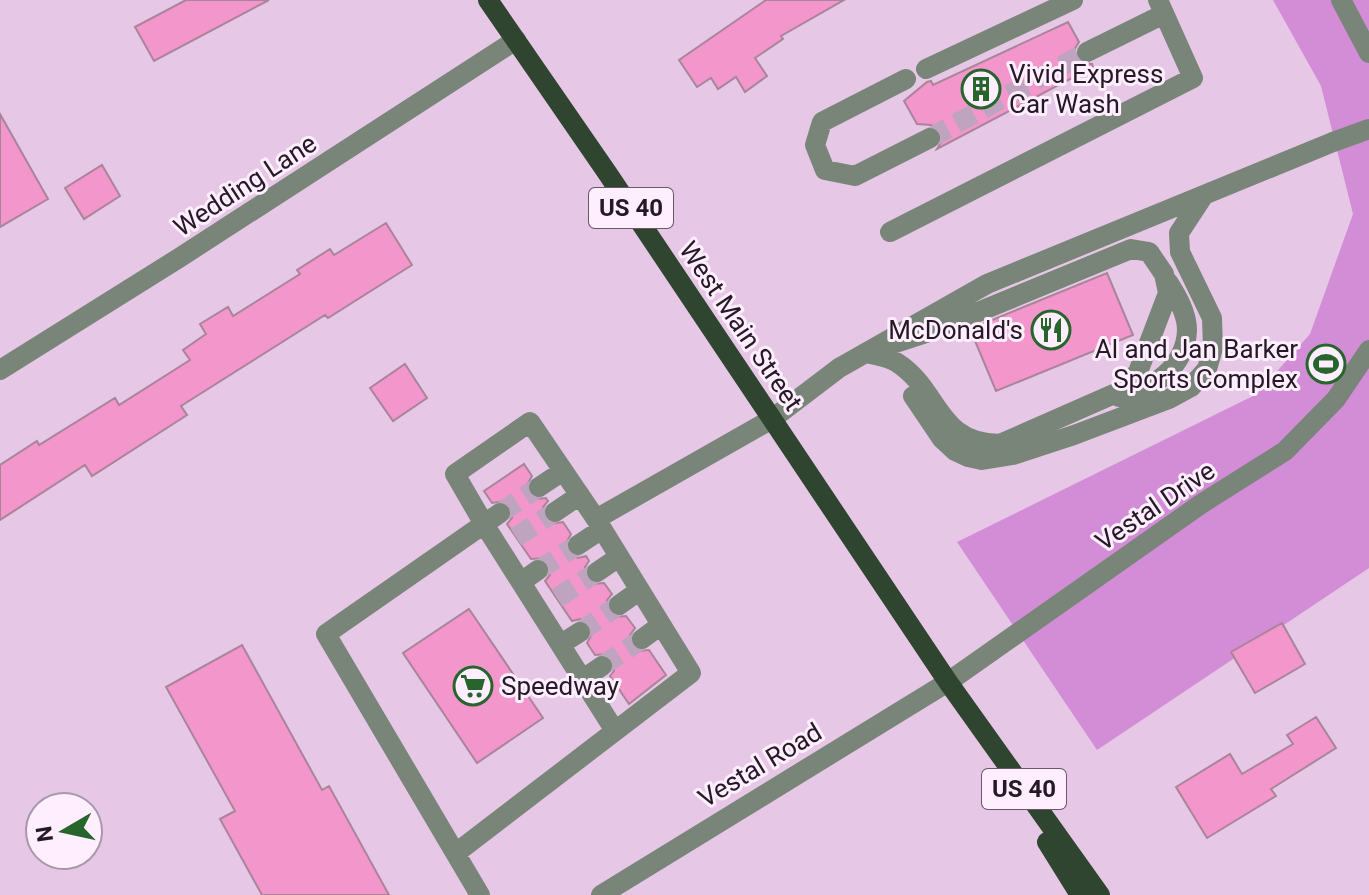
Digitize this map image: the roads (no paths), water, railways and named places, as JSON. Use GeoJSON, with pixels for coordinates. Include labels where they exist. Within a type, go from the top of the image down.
{"type":"FeatureCollection","features":[{"type":"Feature","properties":{"kind":"main road","name":"West Main Street"},"geometry":{"type":"LineString","coordinates":[[488,0],[948,682],[1100,895]]}},
{"type":"Feature","properties":{"kind":"main road","name":"West Main Street"},"geometry":{"type":"LineString","coordinates":[[948,682],[1080,895]]}},
{"type":"Feature","properties":{"kind":"street"},"geometry":{"type":"LineString","coordinates":[[926,69],[1073,0]]}},
{"type":"Feature","properties":{"kind":"street"},"geometry":{"type":"LineString","coordinates":[[1341,0],[1369,53]]}},
{"type":"Feature","properties":{"kind":"street"},"geometry":{"type":"LineString","coordinates":[[890,232],[1193,78],[1161,7],[1087,52]]}},
{"type":"Feature","properties":{"kind":"street","name":"Wedding Lane"},"geometry":{"type":"LineString","coordinates":[[0,370],[193,250],[516,40]]}},
{"type":"Feature","properties":{"kind":"street"},"geometry":{"type":"LineString","coordinates":[[906,79],[822,122],[815,145],[825,170],[855,176],[930,138]]}},
{"type":"Feature","properties":{"kind":"street"},"geometry":{"type":"LineString","coordinates":[[578,545],[599,524],[772,419],[839,368],[987,284],[1369,129]]}},
{"type":"Feature","properties":{"kind":"street"},"geometry":{"type":"LineString","coordinates":[[865,353],[893,373],[948,445],[968,457],[982,460],[1013,455],[1169,399],[1191,387],[1207,369],[1213,348],[1212,318],[1180,252],[1179,233],[1204,195]]}},
{"type":"Feature","properties":{"kind":"street"},"geometry":{"type":"LineString","coordinates":[[865,353],[932,331],[1131,249],[1149,252],[1178,297],[1185,317],[1187,330],[1182,355],[1155,384],[1129,395],[1099,400]]}},
{"type":"Feature","properties":{"kind":"street"},"geometry":{"type":"LineString","coordinates":[[865,353],[895,361],[918,382],[961,436],[978,444],[1000,444],[1123,390],[1138,372],[1168,293],[1164,274]]}},
{"type":"Feature","properties":{"kind":"street","name":"Vestal Drive"},"geometry":{"type":"LineString","coordinates":[[948,682],[1201,504],[1285,451],[1336,399],[1369,350]]}},
{"type":"Feature","properties":{"kind":"street"},"geometry":{"type":"LineString","coordinates":[[456,853],[691,673],[599,524],[530,422],[455,474],[508,542],[529,576],[539,610],[615,731]]}},
{"type":"Feature","properties":{"kind":"street"},"geometry":{"type":"LineString","coordinates":[[539,487],[563,471]]}},
{"type":"Feature","properties":{"kind":"street"},"geometry":{"type":"LineString","coordinates":[[555,512],[580,495]]}},
{"type":"Feature","properties":{"kind":"street"},"geometry":{"type":"LineString","coordinates":[[480,895],[326,634],[492,518]]}},
{"type":"Feature","properties":{"kind":"street"},"geometry":{"type":"LineString","coordinates":[[597,572],[619,557]]}},
{"type":"Feature","properties":{"kind":"street"},"geometry":{"type":"LineString","coordinates":[[619,605],[640,590]]}},
{"type":"Feature","properties":{"kind":"street"},"geometry":{"type":"LineString","coordinates":[[539,610],[557,598]]}},
{"type":"Feature","properties":{"kind":"street"},"geometry":{"type":"LineString","coordinates":[[642,639],[661,625]]}},
{"type":"Feature","properties":{"kind":"street"},"geometry":{"type":"LineString","coordinates":[[561,644],[580,632]]}},
{"type":"Feature","properties":{"kind":"street"},"geometry":{"type":"LineString","coordinates":[[583,679],[602,666]]}},
{"type":"Feature","properties":{"kind":"street","name":"Vestal Road"},"geometry":{"type":"LineString","coordinates":[[601,895],[948,682]]}},
{"type":"Feature","properties":{"kind":"tunnel"},"geometry":{"type":"LineString","coordinates":[[930,138],[1087,52]]}},
{"type":"Feature","properties":{"kind":"tunnel"},"geometry":{"type":"LineString","coordinates":[[500,513],[539,487]]}},
{"type":"Feature","properties":{"kind":"tunnel"},"geometry":{"type":"LineString","coordinates":[[516,537],[555,512]]}},
{"type":"Feature","properties":{"kind":"tunnel"},"geometry":{"type":"LineString","coordinates":[[538,570],[578,545]]}},
{"type":"Feature","properties":{"kind":"tunnel"},"geometry":{"type":"LineString","coordinates":[[557,598],[597,572]]}},
{"type":"Feature","properties":{"kind":"tunnel"},"geometry":{"type":"LineString","coordinates":[[580,632],[619,605]]}},
{"type":"Feature","properties":{"kind":"tunnel"},"geometry":{"type":"LineString","coordinates":[[602,666],[642,639]]}},
{"type":"Feature","properties":{"kind":"place","name":"Vivid Express Car Wash"},"geometry":{"type":"Point","coordinates":[981,89]}},
{"type":"Feature","properties":{"kind":"place","name":"McDonald's"},"geometry":{"type":"Point","coordinates":[1051,330]}},
{"type":"Feature","properties":{"kind":"place","name":"Al and Jan Barker Sports Complex"},"geometry":{"type":"Point","coordinates":[1326,364]}},
{"type":"Feature","properties":{"kind":"place","name":"Speedway"},"geometry":{"type":"Point","coordinates":[473,686]}}]}
